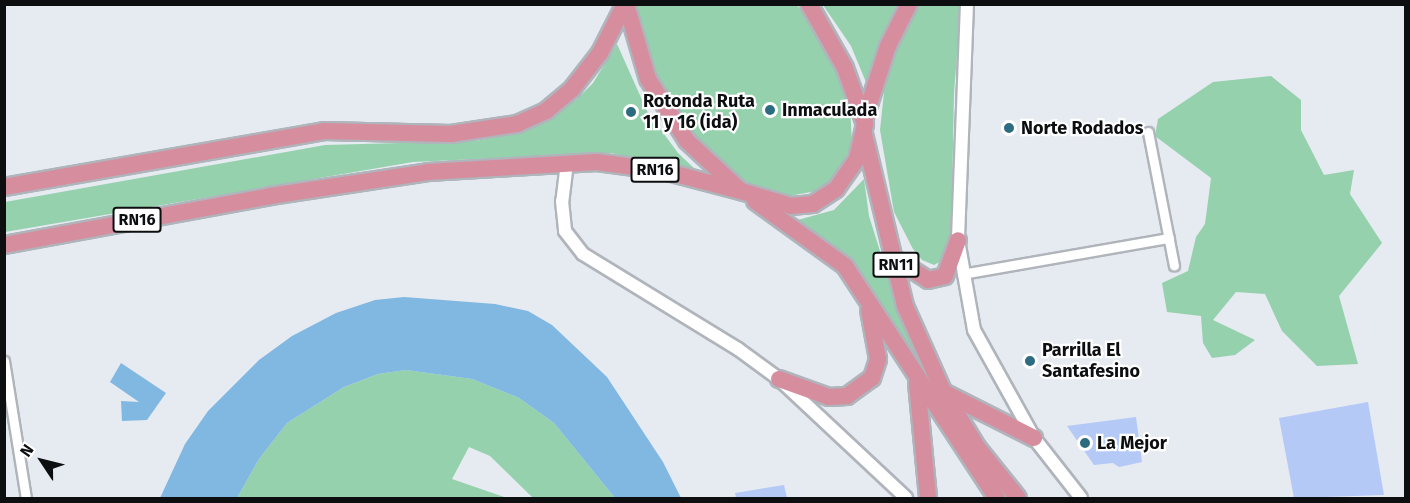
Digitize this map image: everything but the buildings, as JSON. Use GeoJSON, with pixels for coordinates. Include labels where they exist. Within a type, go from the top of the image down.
{"type":"FeatureCollection","features":[{"type":"Feature","properties":{"kind":"highway"},"geometry":{"type":"LineString","coordinates":[[4,187],[324,131],[451,134],[517,124],[546,111],[572,89],[600,53],[625,4]]}},
{"type":"Feature","properties":{"kind":"highway","name":"RN11"},"geometry":{"type":"LineString","coordinates":[[625,4],[644,70],[668,117],[687,141],[743,192],[845,266],[916,379],[997,498]]}},
{"type":"Feature","properties":{"kind":"highway","name":"RN11"},"geometry":{"type":"LineString","coordinates":[[809,4],[845,68],[864,125],[906,306],[943,391],[977,447],[1018,498]]}},
{"type":"Feature","properties":{"kind":"highway"},"geometry":{"type":"LineString","coordinates":[[864,125],[888,46],[909,4]]}},
{"type":"Feature","properties":{"kind":"highway","name":"RN11"},"geometry":{"type":"LineString","coordinates":[[743,192],[791,206],[822,199],[850,172],[864,125]]}},
{"type":"Feature","properties":{"kind":"highway","name":"RN16"},"geometry":{"type":"LineString","coordinates":[[4,245],[270,196],[428,172],[597,162],[638,167],[743,192]]}},
{"type":"Feature","properties":{"kind":"highway"},"geometry":{"type":"LineString","coordinates":[[895,259],[928,280],[945,276],[958,240]]}},
{"type":"Feature","properties":{"kind":"highway"},"geometry":{"type":"LineString","coordinates":[[779,379],[829,397],[847,396],[872,378],[878,359],[873,321],[859,288]]}},
{"type":"Feature","properties":{"kind":"highway"},"geometry":{"type":"LineString","coordinates":[[916,379],[928,498]]}},
{"type":"Feature","properties":{"kind":"highway"},"geometry":{"type":"LineString","coordinates":[[943,391],[1034,438]]}},
{"type":"Feature","properties":{"kind":"street"},"geometry":{"type":"LineString","coordinates":[[968,4],[958,240],[962,274],[974,330],[1034,438],[1081,498]]}},
{"type":"Feature","properties":{"kind":"street"},"geometry":{"type":"LineString","coordinates":[[1148,132],[1174,266]]}},
{"type":"Feature","properties":{"kind":"street"},"geometry":{"type":"LineString","coordinates":[[567,163],[562,201],[565,231],[583,254],[738,349],[779,379],[906,498]]}},
{"type":"Feature","properties":{"kind":"street"},"geometry":{"type":"LineString","coordinates":[[962,274],[1169,238]]}},
{"type":"Feature","properties":{"kind":"street"},"geometry":{"type":"LineString","coordinates":[[4,361],[26,498]]}},
{"type":"Feature","properties":{"kind":"green space"},"geometry":{"type":"Polygon","coordinates":[[[633,5],[797,5],[822,37],[850,104],[852,145],[834,179],[817,191],[783,197],[760,190],[733,173],[696,140],[659,86],[643,48],[633,5]]]}},
{"type":"Feature","properties":{"kind":"green space"},"geometry":{"type":"Polygon","coordinates":[[[823,5],[901,5],[881,45],[868,87],[851,46],[823,5]]]}},
{"type":"Feature","properties":{"kind":"green space"},"geometry":{"type":"Polygon","coordinates":[[[916,5],[961,5],[954,93],[951,245],[945,259],[934,265],[922,260],[913,249],[894,212],[880,130],[886,74],[916,5]]]}},
{"type":"Feature","properties":{"kind":"green space"},"geometry":{"type":"Polygon","coordinates":[[[617,44],[647,111],[678,153],[698,172],[611,153],[413,162],[5,232],[5,202],[325,145],[475,141],[518,133],[540,124],[576,100],[593,83],[617,44]]]}},
{"type":"Feature","properties":{"kind":"green space"},"geometry":{"type":"Polygon","coordinates":[[[1271,76],[1301,100],[1301,130],[1324,175],[1354,170],[1350,194],[1382,243],[1339,296],[1358,364],[1317,366],[1282,331],[1265,294],[1236,292],[1213,320],[1255,340],[1235,355],[1212,358],[1203,343],[1201,316],[1167,312],[1162,283],[1188,271],[1196,237],[1205,224],[1211,178],[1155,136],[1158,119],[1213,82],[1271,76]]]}},
{"type":"Feature","properties":{"kind":"green space"},"geometry":{"type":"Polygon","coordinates":[[[864,179],[869,216],[900,315],[923,370],[855,266],[794,221],[834,210],[864,179]]]}},
{"type":"Feature","properties":{"kind":"green space"},"geometry":{"type":"Polygon","coordinates":[[[406,370],[472,379],[519,398],[554,423],[615,498],[533,498],[490,456],[469,447],[452,479],[507,498],[237,498],[259,459],[287,423],[344,387],[378,374],[406,370]]]}},
{"type":"Feature","properties":{"kind":"water"},"geometry":{"type":"Polygon","coordinates":[[[404,297],[495,304],[528,311],[552,325],[607,377],[663,462],[681,498],[615,498],[554,423],[519,398],[472,379],[406,370],[378,374],[344,387],[287,423],[259,459],[237,498],[160,498],[185,444],[208,411],[259,360],[292,336],[336,313],[375,300],[404,297]]]}},
{"type":"Feature","properties":{"kind":"water"},"geometry":{"type":"Polygon","coordinates":[[[121,363],[166,393],[147,420],[122,421],[121,401],[139,402],[110,382],[121,363]]]}},
{"type":"Feature","properties":{"kind":"place","name":"Inmaculada"},"geometry":{"type":"Point","coordinates":[770,110]}},
{"type":"Feature","properties":{"kind":"place","name":"Rotonda Ruta 11 y 16 (ida)"},"geometry":{"type":"Point","coordinates":[631,112]}},
{"type":"Feature","properties":{"kind":"place","name":"Norte Rodados"},"geometry":{"type":"Point","coordinates":[1009,128]}},
{"type":"Feature","properties":{"kind":"place","name":"Parrilla El Santafesino"},"geometry":{"type":"Point","coordinates":[1030,361]}},
{"type":"Feature","properties":{"kind":"place","name":"La Mejor"},"geometry":{"type":"Point","coordinates":[1085,443]}}]}
